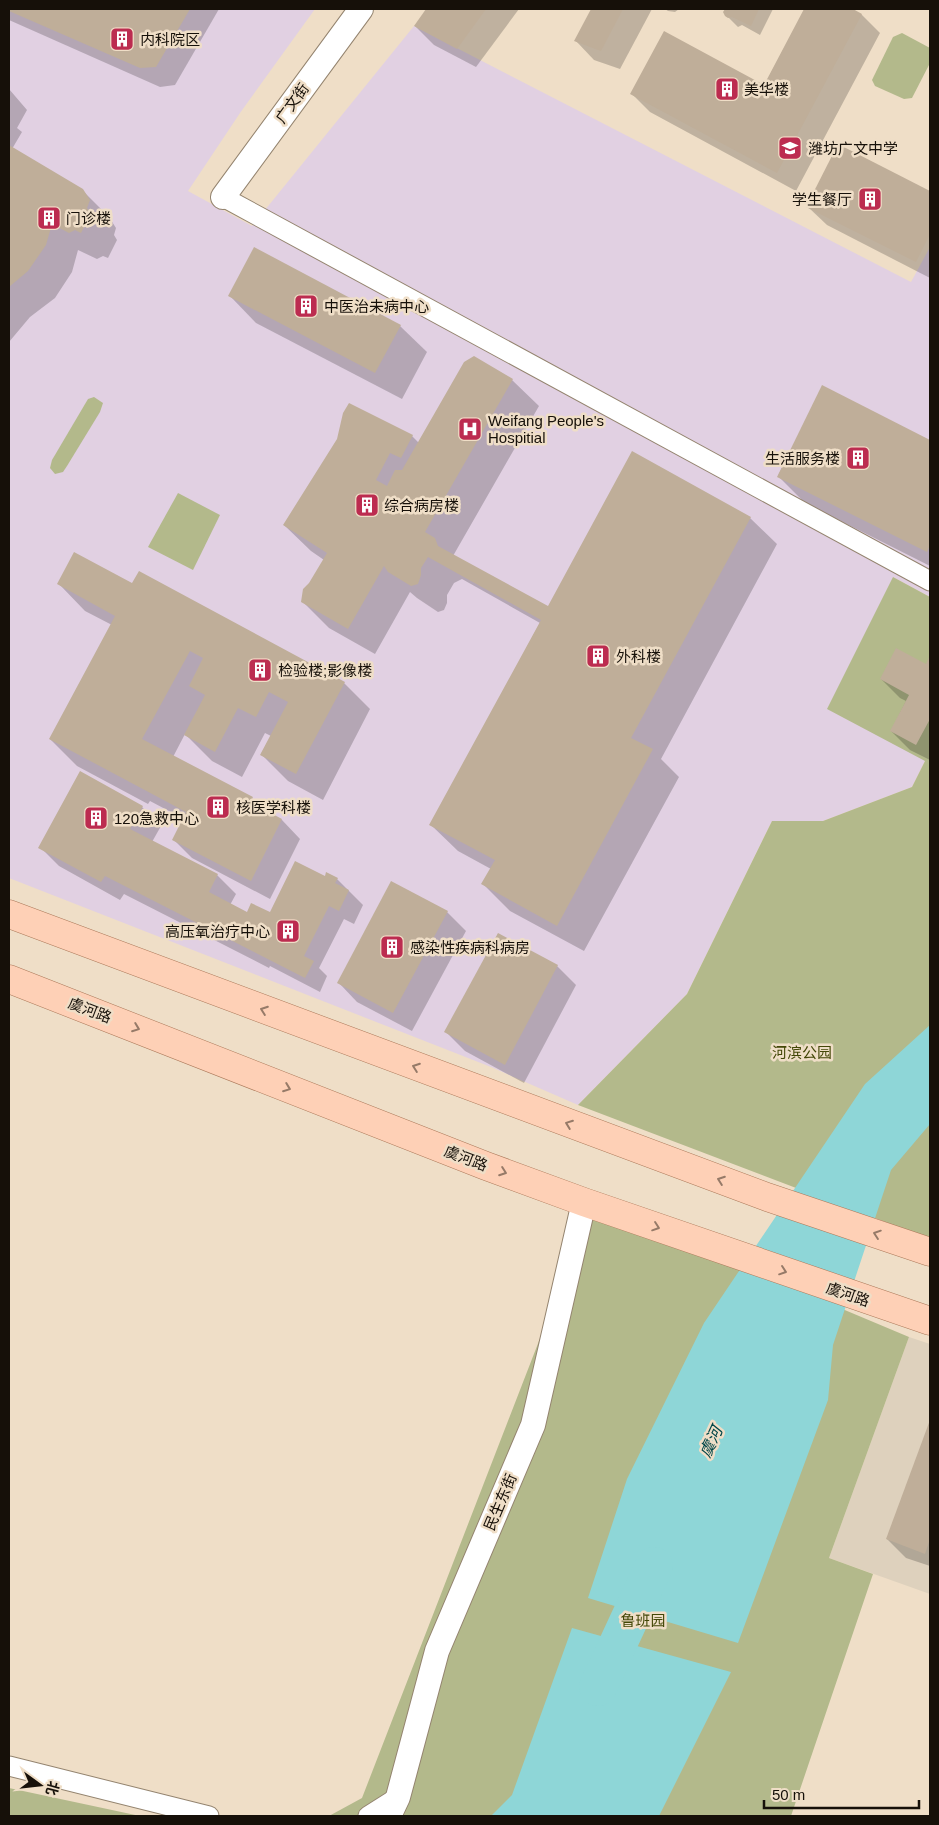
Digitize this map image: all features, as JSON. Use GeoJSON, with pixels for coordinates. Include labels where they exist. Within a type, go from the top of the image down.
{"type":"FeatureCollection","features":[{"type":"Feature","properties":{"kind":"main road"},"geometry":{"type":"LineString","coordinates":[[9,914],[767,1197],[927,1251]]}},
{"type":"Feature","properties":{"kind":"main road","name":"虞河路"},"geometry":{"type":"LineString","coordinates":[[9,978],[486,1166],[930,1322]]}},
{"type":"Feature","properties":{"kind":"street","name":"广文街"},"geometry":{"type":"LineString","coordinates":[[223,197],[361,9]]}},
{"type":"Feature","properties":{"kind":"street"},"geometry":{"type":"LineString","coordinates":[[223,197],[930,581]]}},
{"type":"Feature","properties":{"kind":"street","name":"民生东街"},"geometry":{"type":"LineString","coordinates":[[396,1810],[437,1651],[533,1425],[584,1202]]}},
{"type":"Feature","properties":{"kind":"street"},"geometry":{"type":"LineString","coordinates":[[9,1766],[208,1816]]}},
{"type":"Feature","properties":{"kind":"street"},"geometry":{"type":"LineString","coordinates":[[368,1816],[396,1810]]}},
{"type":"Feature","properties":{"kind":"shaded area","name":"Weifang People's Hospitial"},"geometry":{"type":"Polygon","coordinates":[[[9,9],[315,9],[240,113],[188,191],[252,226],[414,26],[911,282],[930,247],[930,597],[893,577],[925,761],[912,787],[823,821],[772,821],[687,994],[578,1105],[491,1067],[9,878],[9,9]]]}},
{"type":"Feature","properties":{"kind":"shaded area"},"geometry":{"type":"Polygon","coordinates":[[[909,1337],[930,1344],[930,1594],[829,1558],[909,1337]]]}},
{"type":"Feature","properties":{"kind":"green space"},"geometry":{"type":"Polygon","coordinates":[[[902,33],[930,48],[930,63],[912,98],[904,99],[875,86],[872,80],[893,37],[902,33]]]}},
{"type":"Feature","properties":{"kind":"green space"},"geometry":{"type":"Polygon","coordinates":[[[94,397],[103,403],[100,412],[63,472],[55,474],[50,468],[52,460],[88,399],[94,397]]]}},
{"type":"Feature","properties":{"kind":"green space"},"geometry":{"type":"Polygon","coordinates":[[[178,493],[220,515],[193,570],[148,547],[178,493]]]}},
{"type":"Feature","properties":{"kind":"green space","name":"河滨公园"},"geometry":{"type":"Polygon","coordinates":[[[893,577],[930,597],[930,1239],[578,1105],[687,994],[772,821],[823,821],[912,787],[925,761],[827,709],[893,577]]]}},
{"type":"Feature","properties":{"kind":"green space","name":"鲁班园"},"geometry":{"type":"Polygon","coordinates":[[[592,1204],[909,1337],[829,1558],[873,1574],[791,1816],[329,1816],[362,1798],[592,1204]]]}},
{"type":"Feature","properties":{"kind":"green space"},"geometry":{"type":"Polygon","coordinates":[[[9,1788],[140,1816],[9,1816],[9,1788]]]}},
{"type":"Feature","properties":{"kind":"water"},"geometry":{"type":"Polygon","coordinates":[[[930,1025],[930,1124],[891,1170],[833,1345],[828,1400],[738,1643],[588,1598],[627,1479],[704,1323],[865,1084],[930,1025]]]}},
{"type":"Feature","properties":{"kind":"water"},"geometry":{"type":"Polygon","coordinates":[[[572,1628],[731,1672],[659,1816],[491,1816],[512,1795],[572,1628]]]}},
{"type":"Feature","properties":{"kind":"building","name":"内科院区"},"geometry":{"type":"Polygon","coordinates":[[[9,9],[190,9],[156,67],[140,68],[9,11],[9,9]]]}},
{"type":"Feature","properties":{"kind":"building"},"geometry":{"type":"Polygon","coordinates":[[[426,9],[486,9],[457,49],[414,26],[426,9]]]}},
{"type":"Feature","properties":{"kind":"building"},"geometry":{"type":"Polygon","coordinates":[[[591,9],[623,9],[601,51],[574,41],[591,9]]]}},
{"type":"Feature","properties":{"kind":"building"},"geometry":{"type":"Polygon","coordinates":[[[725,9],[759,9],[751,26],[732,17],[728,18],[723,12],[725,9]]]}},
{"type":"Feature","properties":{"kind":"building","name":"美华楼"},"geometry":{"type":"Polygon","coordinates":[[[804,9],[853,9],[862,14],[777,173],[630,94],[664,31],[764,85],[804,9]]]}},
{"type":"Feature","properties":{"kind":"building","name":"学生餐厅"},"geometry":{"type":"Polygon","coordinates":[[[838,144],[930,191],[930,234],[916,262],[806,207],[838,144]]]}},
{"type":"Feature","properties":{"kind":"building","name":"门诊楼"},"geometry":{"type":"Polygon","coordinates":[[[9,145],[83,189],[90,200],[87,208],[91,213],[81,233],[75,230],[69,233],[52,224],[46,245],[28,271],[9,287],[9,145]]]}},
{"type":"Feature","properties":{"kind":"building","name":"中医治未病中心"},"geometry":{"type":"Polygon","coordinates":[[[254,247],[401,325],[375,373],[228,296],[254,247]]]}},
{"type":"Feature","properties":{"kind":"building","name":"外科楼"},"geometry":{"type":"Polygon","coordinates":[[[474,356],[513,379],[425,532],[435,538],[438,546],[548,606],[632,451],[751,517],[631,738],[653,749],[557,926],[481,884],[495,860],[429,825],[541,620],[428,557],[421,568],[418,584],[411,586],[388,572],[384,566],[348,629],[301,602],[303,589],[309,583],[327,553],[283,525],[337,439],[343,413],[349,403],[413,435],[401,458],[390,453],[376,480],[387,486],[395,470],[402,470],[464,362],[474,356]]]}},
{"type":"Feature","properties":{"kind":"building","name":"生活服务楼"},"geometry":{"type":"Polygon","coordinates":[[[822,385],[930,440],[930,545],[927,552],[777,477],[822,385]]]}},
{"type":"Feature","properties":{"kind":"building","name":"检验楼;影像楼"},"geometry":{"type":"Polygon","coordinates":[[[74,552],[132,583],[139,571],[345,682],[296,774],[260,755],[288,702],[269,692],[256,717],[238,708],[215,752],[184,735],[205,695],[189,686],[203,658],[190,651],[142,739],[253,797],[250,802],[282,819],[251,881],[172,840],[186,812],[49,739],[115,616],[57,584],[74,552]]]}},
{"type":"Feature","properties":{"kind":"building"},"geometry":{"type":"Polygon","coordinates":[[[896,648],[926,664],[930,655],[930,719],[916,745],[890,731],[909,695],[880,679],[896,648]]]}},
{"type":"Feature","properties":{"kind":"building"},"geometry":{"type":"Polygon","coordinates":[[[80,771],[143,806],[130,829],[218,874],[209,892],[247,912],[251,903],[270,912],[295,861],[325,876],[326,872],[338,878],[335,883],[349,890],[339,911],[329,906],[304,956],[314,961],[305,978],[105,876],[101,882],[38,848],[80,771]]]}},
{"type":"Feature","properties":{"kind":"building","name":"感染性疾病科病房"},"geometry":{"type":"Polygon","coordinates":[[[391,881],[448,911],[393,1013],[337,983],[391,881]]]}},
{"type":"Feature","properties":{"kind":"building"},"geometry":{"type":"Polygon","coordinates":[[[498,933],[558,965],[505,1065],[444,1032],[498,933]]]}},
{"type":"Feature","properties":{"kind":"building"},"geometry":{"type":"Polygon","coordinates":[[[930,1420],[930,1539],[925,1554],[886,1539],[930,1420]]]}},
{"type":"Feature","properties":{"kind":"waterway","name":"虞河"},"geometry":{"type":"LineString","coordinates":[[598,1687],[654,1566]]}},
{"type":"Feature","properties":{"kind":"place","name":"内科院区"},"geometry":{"type":"Point","coordinates":[122,39]}},
{"type":"Feature","properties":{"kind":"place","name":"美华楼"},"geometry":{"type":"Point","coordinates":[727,89]}},
{"type":"Feature","properties":{"kind":"place","name":"潍坊广文中学"},"geometry":{"type":"Point","coordinates":[790,148]}},
{"type":"Feature","properties":{"kind":"place","name":"学生餐厅"},"geometry":{"type":"Point","coordinates":[870,199]}},
{"type":"Feature","properties":{"kind":"place","name":"门诊楼"},"geometry":{"type":"Point","coordinates":[49,218]}},
{"type":"Feature","properties":{"kind":"place","name":"中医治未病中心"},"geometry":{"type":"Point","coordinates":[306,306]}},
{"type":"Feature","properties":{"kind":"place","name":"Weifang People's Hospitial"},"geometry":{"type":"Point","coordinates":[470,429]}},
{"type":"Feature","properties":{"kind":"place","name":"生活服务楼"},"geometry":{"type":"Point","coordinates":[858,458]}},
{"type":"Feature","properties":{"kind":"place","name":"综合病房楼"},"geometry":{"type":"Point","coordinates":[367,505]}},
{"type":"Feature","properties":{"kind":"place","name":"外科楼"},"geometry":{"type":"Point","coordinates":[598,656]}},
{"type":"Feature","properties":{"kind":"place","name":"检验楼;影像楼"},"geometry":{"type":"Point","coordinates":[260,670]}},
{"type":"Feature","properties":{"kind":"place","name":"核医学科楼"},"geometry":{"type":"Point","coordinates":[218,807]}},
{"type":"Feature","properties":{"kind":"place","name":"120急救中心"},"geometry":{"type":"Point","coordinates":[96,818]}},
{"type":"Feature","properties":{"kind":"place","name":"高压氧治疗中心"},"geometry":{"type":"Point","coordinates":[288,931]}},
{"type":"Feature","properties":{"kind":"place","name":"感染性疾病科病房"},"geometry":{"type":"Point","coordinates":[392,947]}}]}
